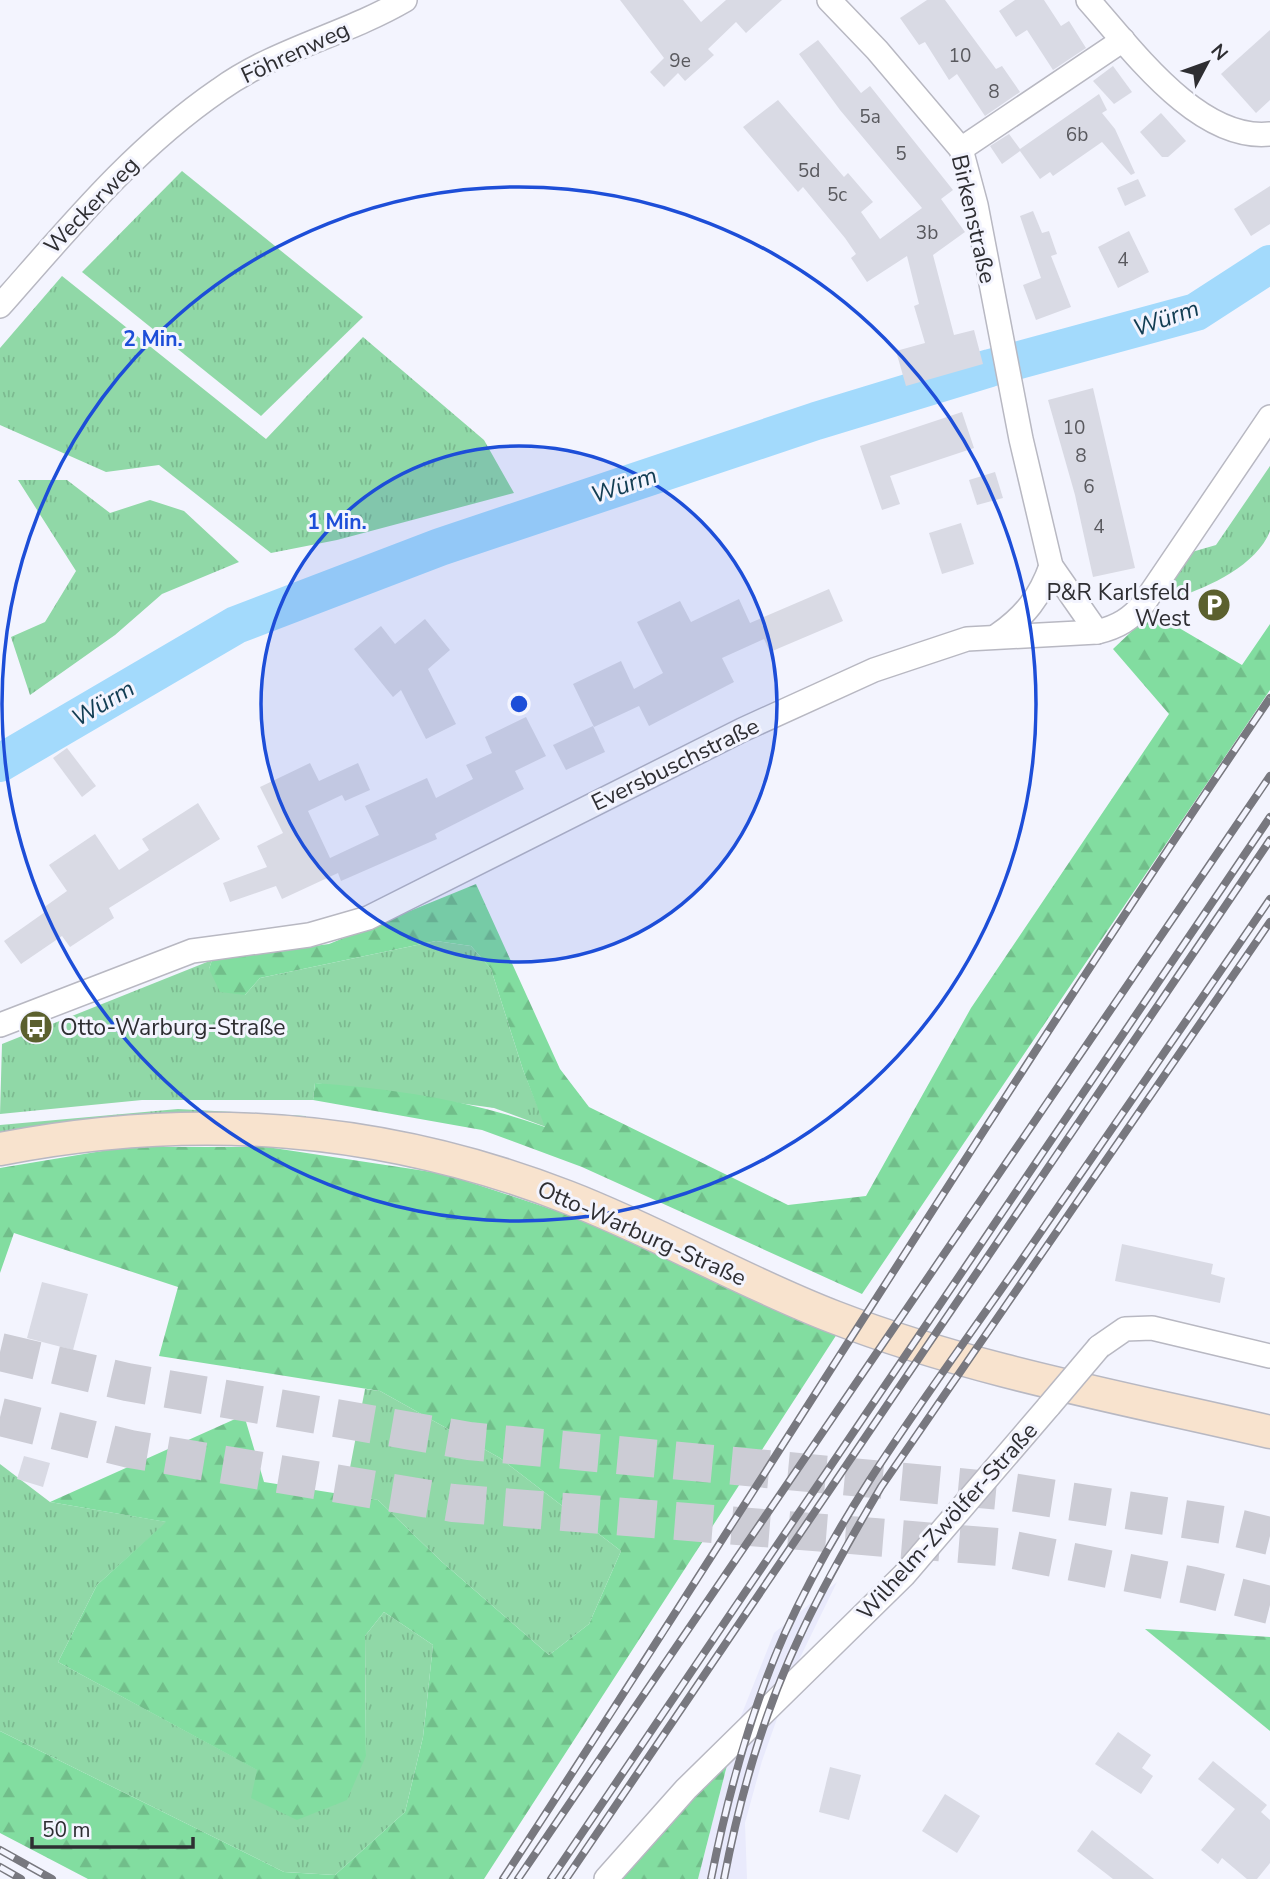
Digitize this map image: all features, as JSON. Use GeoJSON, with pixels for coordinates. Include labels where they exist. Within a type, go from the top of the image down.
{"type":"FeatureCollection","features":[{"type":"Feature","properties":{"kind":"main road","name":"Otto-Warburg-Straße"},"geometry":{"type":"LineString","coordinates":[[0,1149],[131,1130],[194,1129],[303,1132],[391,1143],[479,1165],[570,1198],[821,1312],[910,1343],[1010,1371],[1270,1432]]}},
{"type":"Feature","properties":{"kind":"street","name":"Föhrenweg"},"geometry":{"type":"LineString","coordinates":[[191,112],[219,89],[252,69],[297,46],[405,0]]}},
{"type":"Feature","properties":{"kind":"street","name":"Birkenstraße"},"geometry":{"type":"LineString","coordinates":[[829,0],[877,50],[961,149],[976,205],[1011,395],[1051,566]]}},
{"type":"Feature","properties":{"kind":"street"},"geometry":{"type":"LineString","coordinates":[[1088,0],[1190,106],[1223,128],[1255,135],[1270,134]]}},
{"type":"Feature","properties":{"kind":"street"},"geometry":{"type":"LineString","coordinates":[[961,149],[1124,40]]}},
{"type":"Feature","properties":{"kind":"street","name":"Weckerweg"},"geometry":{"type":"LineString","coordinates":[[0,306],[102,190],[191,112]]}},
{"type":"Feature","properties":{"kind":"street","name":"Eversbuschstraße"},"geometry":{"type":"LineString","coordinates":[[0,1025],[192,951],[309,935],[368,918],[788,708],[928,650],[967,639],[998,635],[1097,632],[1123,623],[1137,612],[1270,417]]}},
{"type":"Feature","properties":{"kind":"street"},"geometry":{"type":"LineString","coordinates":[[1051,566],[1097,632]]}},
{"type":"Feature","properties":{"kind":"street"},"geometry":{"type":"LineString","coordinates":[[998,635],[1028,610],[1041,592],[1051,566]]}},
{"type":"Feature","properties":{"kind":"street","name":"Wilhelm-Zwölfer-Straße"},"geometry":{"type":"LineString","coordinates":[[606,1879],[685,1789],[904,1575],[1099,1348],[1125,1329],[1152,1328],[1270,1356]]}},
{"type":"Feature","properties":{"kind":"shaded area"},"geometry":{"type":"Polygon","coordinates":[[[837,1582],[795,1668],[762,1761],[745,1823],[747,1879],[698,1879],[737,1726],[774,1633],[837,1582]]]}},
{"type":"Feature","properties":{"kind":"green space"},"geometry":{"type":"Polygon","coordinates":[[[182,171],[363,317],[261,416],[82,272],[182,171]]]}},
{"type":"Feature","properties":{"kind":"green space"},"geometry":{"type":"Polygon","coordinates":[[[62,276],[266,439],[363,337],[484,440],[514,493],[337,540],[271,553],[159,465],[106,472],[0,425],[0,348],[62,276]]]}},
{"type":"Feature","properties":{"kind":"green space"},"geometry":{"type":"Polygon","coordinates":[[[1270,466],[1270,531],[1264,543],[1243,564],[1217,581],[1178,597],[1167,589],[1185,554],[1216,545],[1270,466]]]}},
{"type":"Feature","properties":{"kind":"green space"},"geometry":{"type":"Polygon","coordinates":[[[18,480],[67,480],[110,513],[150,500],[184,511],[239,562],[162,594],[115,635],[30,695],[11,637],[45,622],[76,571],[18,480]]]}},
{"type":"Feature","properties":{"kind":"green space"},"geometry":{"type":"Polygon","coordinates":[[[1152,612],[1242,665],[1270,624],[1270,690],[862,1294],[582,1167],[482,1130],[313,1100],[315,1083],[374,1089],[460,1103],[545,1127],[523,1070],[491,969],[471,946],[436,941],[260,978],[245,995],[220,992],[209,969],[212,960],[329,944],[476,884],[560,1069],[589,1107],[788,1205],[866,1196],[971,1008],[1169,714],[1113,649],[1152,612]]]}},
{"type":"Feature","properties":{"kind":"green space"},"geometry":{"type":"Polygon","coordinates":[[[436,941],[471,946],[491,969],[523,1070],[546,1127],[494,1108],[315,1083],[313,1100],[142,1100],[0,1114],[2,1044],[212,960],[209,969],[245,995],[260,978],[436,941]]]}},
{"type":"Feature","properties":{"kind":"green space"},"geometry":{"type":"Polygon","coordinates":[[[178,1109],[306,1116],[306,1121],[0,1133],[0,1125],[178,1109]]]}},
{"type":"Feature","properties":{"kind":"green space"},"geometry":{"type":"Polygon","coordinates":[[[126,1147],[267,1147],[445,1174],[572,1216],[837,1334],[484,1879],[88,1879],[0,1833],[0,1731],[284,1872],[335,1875],[405,1812],[423,1737],[433,1645],[384,1612],[365,1636],[366,1756],[347,1800],[297,1820],[251,1798],[257,1770],[58,1662],[97,1585],[166,1522],[50,1502],[244,1415],[264,1482],[378,1500],[441,1561],[549,1655],[589,1624],[621,1551],[500,1458],[380,1391],[159,1356],[178,1287],[14,1233],[0,1273],[0,1168],[126,1147]]]}},
{"type":"Feature","properties":{"kind":"green space"},"geometry":{"type":"Polygon","coordinates":[[[365,1389],[380,1391],[500,1458],[621,1551],[589,1624],[549,1655],[441,1561],[378,1500],[345,1494],[365,1389]]]}},
{"type":"Feature","properties":{"kind":"green space"},"geometry":{"type":"Polygon","coordinates":[[[0,1464],[50,1502],[167,1522],[97,1585],[58,1662],[258,1770],[366,1756],[365,1636],[384,1612],[433,1645],[423,1737],[405,1812],[335,1875],[284,1872],[0,1731],[0,1464]]]}},
{"type":"Feature","properties":{"kind":"green space"},"geometry":{"type":"Polygon","coordinates":[[[1145,1629],[1270,1637],[1270,1731],[1145,1629]]]}},
{"type":"Feature","properties":{"kind":"green space"},"geometry":{"type":"Polygon","coordinates":[[[737,1726],[698,1879],[594,1879],[737,1726]]]}},
{"type":"Feature","properties":{"kind":"building"},"geometry":{"type":"Polygon","coordinates":[[[620,0],[683,0],[701,22],[726,0],[782,0],[746,33],[736,22],[708,49],[714,55],[685,81],[678,73],[664,87],[650,72],[664,58],[620,0]]]}},
{"type":"Feature","properties":{"kind":"building"},"geometry":{"type":"Polygon","coordinates":[[[927,0],[945,0],[996,69],[1002,66],[1020,92],[985,116],[957,74],[949,80],[925,42],[919,45],[900,18],[927,0]]]}},
{"type":"Feature","properties":{"kind":"building"},"geometry":{"type":"Polygon","coordinates":[[[1015,0],[1044,0],[1061,26],[1069,21],[1086,48],[1053,70],[1027,30],[1016,37],[999,11],[1015,0]]]}},
{"type":"Feature","properties":{"kind":"building"},"geometry":{"type":"Polygon","coordinates":[[[1270,30],[1270,100],[1256,113],[1221,74],[1270,30]]]}},
{"type":"Feature","properties":{"kind":"building"},"geometry":{"type":"Polygon","coordinates":[[[818,40],[861,93],[870,86],[953,190],[941,199],[965,232],[933,255],[954,335],[974,330],[983,364],[906,386],[896,351],[925,343],[914,306],[919,304],[907,256],[867,282],[851,258],[856,254],[845,238],[803,187],[798,192],[743,127],[778,100],[844,177],[848,173],[873,202],[861,212],[880,239],[922,208],[840,110],[799,54],[818,40]]]}},
{"type":"Feature","properties":{"kind":"building"},"geometry":{"type":"Polygon","coordinates":[[[1113,66],[1132,92],[1114,104],[1093,81],[1113,66]]]}},
{"type":"Feature","properties":{"kind":"building"},"geometry":{"type":"Polygon","coordinates":[[[1099,94],[1107,110],[1102,113],[1115,129],[1135,173],[1131,175],[1102,142],[1053,176],[1050,172],[1040,179],[1020,151],[1002,164],[990,146],[1009,134],[1020,149],[1099,94]]]}},
{"type":"Feature","properties":{"kind":"building"},"geometry":{"type":"Polygon","coordinates":[[[1161,113],[1186,141],[1168,157],[1162,157],[1140,132],[1161,113]]]}},
{"type":"Feature","properties":{"kind":"building"},"geometry":{"type":"Polygon","coordinates":[[[1138,179],[1146,196],[1125,206],[1117,188],[1138,179]]]}},
{"type":"Feature","properties":{"kind":"building"},"geometry":{"type":"Polygon","coordinates":[[[1270,186],[1270,224],[1251,236],[1234,209],[1270,186]]]}},
{"type":"Feature","properties":{"kind":"building"},"geometry":{"type":"Polygon","coordinates":[[[1033,211],[1042,233],[1049,231],[1057,254],[1051,256],[1071,307],[1036,320],[1023,285],[1041,278],[1020,216],[1033,211]]]}},
{"type":"Feature","properties":{"kind":"building"},"geometry":{"type":"Polygon","coordinates":[[[1129,231],[1149,272],[1118,288],[1098,247],[1129,231]]]}},
{"type":"Feature","properties":{"kind":"building"},"geometry":{"type":"Polygon","coordinates":[[[1093,388],[1135,568],[1093,577],[1075,495],[1048,400],[1093,388]]]}},
{"type":"Feature","properties":{"kind":"building"},"geometry":{"type":"Polygon","coordinates":[[[962,412],[974,448],[890,476],[900,504],[882,510],[860,446],[962,412]]]}},
{"type":"Feature","properties":{"kind":"building"},"geometry":{"type":"Polygon","coordinates":[[[995,472],[1003,498],[977,505],[969,480],[995,472]]]}},
{"type":"Feature","properties":{"kind":"building"},"geometry":{"type":"Polygon","coordinates":[[[961,523],[974,564],[942,574],[929,533],[961,523]]]}},
{"type":"Feature","properties":{"kind":"building"},"geometry":{"type":"Polygon","coordinates":[[[829,589],[843,621],[770,652],[764,639],[722,658],[734,682],[649,726],[639,706],[594,727],[573,684],[621,661],[634,689],[663,673],[637,622],[680,601],[691,622],[739,599],[750,623],[829,589]]]}},
{"type":"Feature","properties":{"kind":"building"},"geometry":{"type":"Polygon","coordinates":[[[425,619],[450,650],[428,669],[456,724],[426,739],[401,690],[393,697],[354,649],[381,626],[395,644],[425,619]]]}},
{"type":"Feature","properties":{"kind":"building"},"geometry":{"type":"Polygon","coordinates":[[[526,717],[546,756],[515,771],[524,789],[435,834],[437,839],[341,881],[338,873],[282,899],[276,886],[230,902],[223,883],[267,867],[257,846],[283,833],[260,787],[310,763],[319,781],[358,763],[370,790],[345,801],[342,795],[308,811],[330,858],[379,835],[365,806],[427,778],[436,798],[473,779],[466,765],[492,753],[485,737],[526,717]]]}},
{"type":"Feature","properties":{"kind":"building"},"geometry":{"type":"Polygon","coordinates":[[[593,726],[605,752],[566,770],[553,745],[593,726]]]}},
{"type":"Feature","properties":{"kind":"building"},"geometry":{"type":"Polygon","coordinates":[[[67,748],[96,786],[82,797],[53,758],[67,748]]]}},
{"type":"Feature","properties":{"kind":"building"},"geometry":{"type":"Polygon","coordinates":[[[198,803],[220,839],[109,908],[114,918],[70,947],[62,936],[21,964],[4,941],[45,912],[43,908],[67,891],[49,865],[95,834],[119,870],[149,850],[142,839],[198,803]]]}},
{"type":"Feature","properties":{"kind":"building"},"geometry":{"type":"Polygon","coordinates":[[[1122,1244],[1213,1264],[1211,1274],[1225,1278],[1220,1303],[1115,1281],[1122,1244]]]}},
{"type":"Feature","properties":{"kind":"building"},"geometry":{"type":"Polygon","coordinates":[[[42,1282],[88,1294],[73,1350],[27,1338],[42,1282]]]}},
{"type":"Feature","properties":{"kind":"building"},"geometry":{"type":"Polygon","coordinates":[[[24,1456],[50,1463],[43,1487],[17,1479],[24,1456]]]}},
{"type":"Feature","properties":{"kind":"building"},"geometry":{"type":"Polygon","coordinates":[[[1118,1732],[1151,1755],[1142,1768],[1153,1776],[1141,1794],[1095,1764],[1118,1732]]]}},
{"type":"Feature","properties":{"kind":"building"},"geometry":{"type":"Polygon","coordinates":[[[1213,1761],[1267,1805],[1261,1812],[1270,1820],[1270,1863],[1257,1879],[1247,1879],[1222,1858],[1218,1864],[1201,1850],[1235,1809],[1198,1779],[1213,1761]]]}},
{"type":"Feature","properties":{"kind":"building"},"geometry":{"type":"Polygon","coordinates":[[[830,1767],[861,1775],[849,1820],[819,1812],[830,1767]]]}},
{"type":"Feature","properties":{"kind":"building"},"geometry":{"type":"Polygon","coordinates":[[[945,1794],[980,1816],[957,1853],[922,1831],[945,1794]]]}},
{"type":"Feature","properties":{"kind":"building"},"geometry":{"type":"Polygon","coordinates":[[[1092,1830],[1154,1879],[1113,1879],[1077,1851],[1092,1830]]]}},
{"type":"Feature","properties":{"kind":"waterway","name":"Würm"},"geometry":{"type":"LineString","coordinates":[[0,763],[236,625],[440,547],[816,421],[990,368],[1196,312],[1270,264]]}},
{"type":"Feature","properties":{"kind":"tunnel"},"geometry":{"type":"LineString","coordinates":[[0,1352],[127,1382],[469,1441],[1011,1492],[1229,1526],[1270,1536]]}},
{"type":"Feature","properties":{"kind":"tunnel"},"geometry":{"type":"LineString","coordinates":[[0,1417],[130,1449],[453,1503],[998,1547],[1194,1586],[1270,1605]]}},
{"type":"Feature","properties":{"kind":"railway"},"geometry":{"type":"LineString","coordinates":[[503,1879],[1074,991],[1270,698]]}},
{"type":"Feature","properties":{"kind":"railway"},"geometry":{"type":"LineString","coordinates":[[518,1879],[1270,776]]}},
{"type":"Feature","properties":{"kind":"railway"},"geometry":{"type":"LineString","coordinates":[[551,1879],[1270,817]]}},
{"type":"Feature","properties":{"kind":"railway"},"geometry":{"type":"LineString","coordinates":[[566,1879],[1270,840]]}},
{"type":"Feature","properties":{"kind":"railway"},"geometry":{"type":"LineString","coordinates":[[711,1879],[733,1785],[761,1693],[785,1633],[834,1538],[891,1447],[1270,899]]}},
{"type":"Feature","properties":{"kind":"railway"},"geometry":{"type":"LineString","coordinates":[[724,1879],[745,1786],[774,1696],[808,1619],[849,1543],[881,1487],[1270,922]]}},
{"type":"Feature","properties":{"kind":"railway"},"geometry":{"type":"LineString","coordinates":[[0,1850],[52,1879]]}},
{"type":"Feature","properties":{"kind":"railway"},"geometry":{"type":"LineString","coordinates":[[0,1867],[21,1879]]}},
{"type":"Feature","properties":{"kind":"place","name":"P&R Karlsfeld West"},"geometry":{"type":"Point","coordinates":[1214,605]}},
{"type":"Feature","properties":{"kind":"place","name":"Otto-Warburg-Straße"},"geometry":{"type":"Point","coordinates":[36,1027]}}]}
